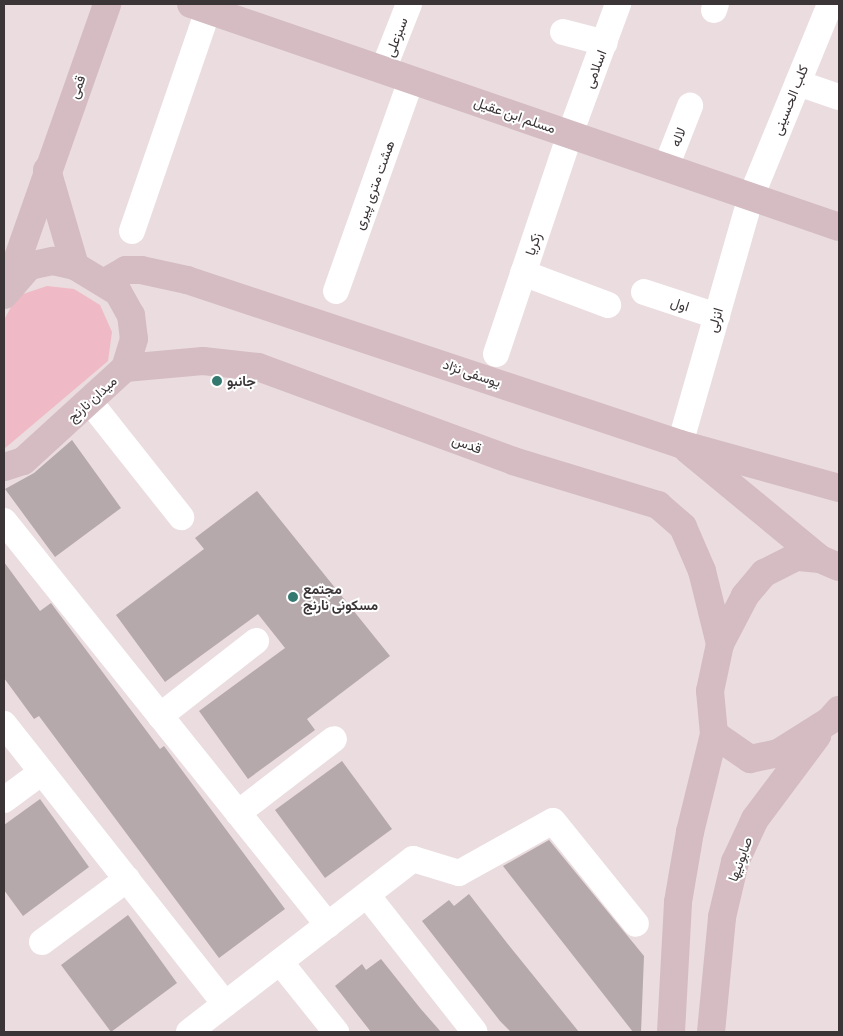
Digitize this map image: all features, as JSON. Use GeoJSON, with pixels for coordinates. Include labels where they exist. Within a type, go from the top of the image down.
{"type":"FeatureCollection","features":[{"type":"Feature","properties":{"kind":"street","name":"قمی"},"geometry":{"type":"LineString","coordinates":[[6,292],[46,170],[107,4]]}},
{"type":"Feature","properties":{"kind":"street","name":"سبزعلی"},"geometry":{"type":"LineString","coordinates":[[383,70],[409,4]]}},
{"type":"Feature","properties":{"kind":"street","name":"اسلامی"},"geometry":{"type":"LineString","coordinates":[[570,134],[618,4]]}},
{"type":"Feature","properties":{"kind":"street","name":"کلب الحسینی"},"geometry":{"type":"LineString","coordinates":[[751,197],[830,4]]}},
{"type":"Feature","properties":{"kind":"street"},"geometry":{"type":"LineString","coordinates":[[132,231],[203,6]]}},
{"type":"Feature","properties":{"kind":"street","name":"مسلم ابن عقیل"},"geometry":{"type":"LineString","coordinates":[[203,6],[839,227]]}},
{"type":"Feature","properties":{"kind":"street"},"geometry":{"type":"LineString","coordinates":[[564,32],[605,43]]}},
{"type":"Feature","properties":{"kind":"street","name":"هشت متری پیری"},"geometry":{"type":"LineString","coordinates":[[336,291],[412,80]]}},
{"type":"Feature","properties":{"kind":"street"},"geometry":{"type":"LineString","coordinates":[[798,83],[839,97]]}},
{"type":"Feature","properties":{"kind":"street","name":"لاله"},"geometry":{"type":"LineString","coordinates":[[666,168],[690,106]]}},
{"type":"Feature","properties":{"kind":"street","name":"زکریا"},"geometry":{"type":"LineString","coordinates":[[496,354],[570,134]]}},
{"type":"Feature","properties":{"kind":"street"},"geometry":{"type":"LineString","coordinates":[[46,170],[75,266]]}},
{"type":"Feature","properties":{"kind":"street","name":"انزلی"},"geometry":{"type":"LineString","coordinates":[[680,444],[751,197]]}},
{"type":"Feature","properties":{"kind":"street","name":"میدان نارنج"},"geometry":{"type":"LineString","coordinates":[[4,467],[23,461],[90,402],[125,368],[134,339],[131,315],[118,292],[105,282],[75,266],[53,261],[29,266],[6,292]]}},
{"type":"Feature","properties":{"kind":"street","name":"یوسفی نژاد"},"geometry":{"type":"LineString","coordinates":[[105,282],[126,270],[141,270],[187,280],[680,444],[839,488]]}},
{"type":"Feature","properties":{"kind":"street"},"geometry":{"type":"LineString","coordinates":[[523,273],[608,305]]}},
{"type":"Feature","properties":{"kind":"street","name":"اول"},"geometry":{"type":"LineString","coordinates":[[644,292],[717,316]]}},
{"type":"Feature","properties":{"kind":"street","name":"قدس"},"geometry":{"type":"LineString","coordinates":[[125,368],[203,361],[258,367],[513,461],[658,506],[682,527],[702,570],[720,644]]}},
{"type":"Feature","properties":{"kind":"street"},"geometry":{"type":"LineString","coordinates":[[90,402],[181,517]]}},
{"type":"Feature","properties":{"kind":"street"},"geometry":{"type":"LineString","coordinates":[[680,444],[834,564]]}},
{"type":"Feature","properties":{"kind":"street"},"geometry":{"type":"LineString","coordinates":[[4,520],[328,925]]}},
{"type":"Feature","properties":{"kind":"street"},"geometry":{"type":"LineString","coordinates":[[671,1032],[678,902],[690,832],[714,734],[710,691],[720,644],[744,596],[764,573],[796,557],[834,564]]}},
{"type":"Feature","properties":{"kind":"street"},"geometry":{"type":"LineString","coordinates":[[160,716],[256,641]]}},
{"type":"Feature","properties":{"kind":"street"},"geometry":{"type":"LineString","coordinates":[[714,734],[750,759],[778,753],[836,715]]}},
{"type":"Feature","properties":{"kind":"street","name":"صابونیها"},"geometry":{"type":"LineString","coordinates":[[711,1032],[722,917],[735,862],[755,819],[836,715]]}},
{"type":"Feature","properties":{"kind":"street"},"geometry":{"type":"LineString","coordinates":[[4,724],[226,1004]]}},
{"type":"Feature","properties":{"kind":"street"},"geometry":{"type":"LineString","coordinates":[[238,813],[334,739]]}},
{"type":"Feature","properties":{"kind":"street"},"geometry":{"type":"LineString","coordinates":[[4,800],[42,772]]}},
{"type":"Feature","properties":{"kind":"street"},"geometry":{"type":"LineString","coordinates":[[197,1030],[226,1004],[413,859],[459,873],[552,821],[636,924]]}},
{"type":"Feature","properties":{"kind":"street"},"geometry":{"type":"LineString","coordinates":[[42,942],[127,879]]}},
{"type":"Feature","properties":{"kind":"street"},"geometry":{"type":"LineString","coordinates":[[366,895],[475,1032]]}},
{"type":"Feature","properties":{"kind":"street"},"geometry":{"type":"LineString","coordinates":[[280,962],[336,1032]]}},
{"type":"Feature","properties":{"kind":"shaded area"},"geometry":{"type":"Polygon","coordinates":[[[47,286],[74,289],[100,305],[112,332],[108,361],[4,449],[4,320],[17,296],[47,286]]]}},
{"type":"Feature","properties":{"kind":"building"},"geometry":{"type":"Polygon","coordinates":[[[72,440],[121,508],[55,557],[5,489],[34,473],[72,440]]]}},
{"type":"Feature","properties":{"kind":"building"},"geometry":{"type":"Polygon","coordinates":[[[257,491],[390,656],[307,719],[315,730],[248,779],[199,711],[285,648],[258,614],[165,682],[116,615],[204,549],[195,538],[257,491]]]}},
{"type":"Feature","properties":{"kind":"building"},"geometry":{"type":"Polygon","coordinates":[[[4,562],[40,611],[51,603],[160,749],[164,746],[285,909],[219,958],[39,716],[34,719],[4,678],[4,562]]]}},
{"type":"Feature","properties":{"kind":"building"},"geometry":{"type":"Polygon","coordinates":[[[342,761],[392,829],[325,878],[275,810],[342,761]]]}},
{"type":"Feature","properties":{"kind":"building"},"geometry":{"type":"Polygon","coordinates":[[[40,799],[89,867],[23,916],[4,890],[4,825],[40,799]]]}},
{"type":"Feature","properties":{"kind":"building"},"geometry":{"type":"Polygon","coordinates":[[[549,840],[644,956],[641,1032],[633,1032],[503,866],[549,840]]]}},
{"type":"Feature","properties":{"kind":"building"},"geometry":{"type":"Polygon","coordinates":[[[469,894],[579,1032],[511,1032],[500,1021],[422,921],[449,900],[454,906],[469,894]]]}},
{"type":"Feature","properties":{"kind":"building"},"geometry":{"type":"Polygon","coordinates":[[[128,915],[177,983],[111,1032],[61,965],[128,915]]]}},
{"type":"Feature","properties":{"kind":"building"},"geometry":{"type":"Polygon","coordinates":[[[381,959],[441,1032],[371,1032],[335,986],[362,964],[366,970],[381,959]]]}},
{"type":"Feature","properties":{"kind":"place","name":"جانبو"},"geometry":{"type":"Point","coordinates":[217,381]}},
{"type":"Feature","properties":{"kind":"place","name":"مجتمع مسکونی نارنج"},"geometry":{"type":"Point","coordinates":[293,597]}}]}
